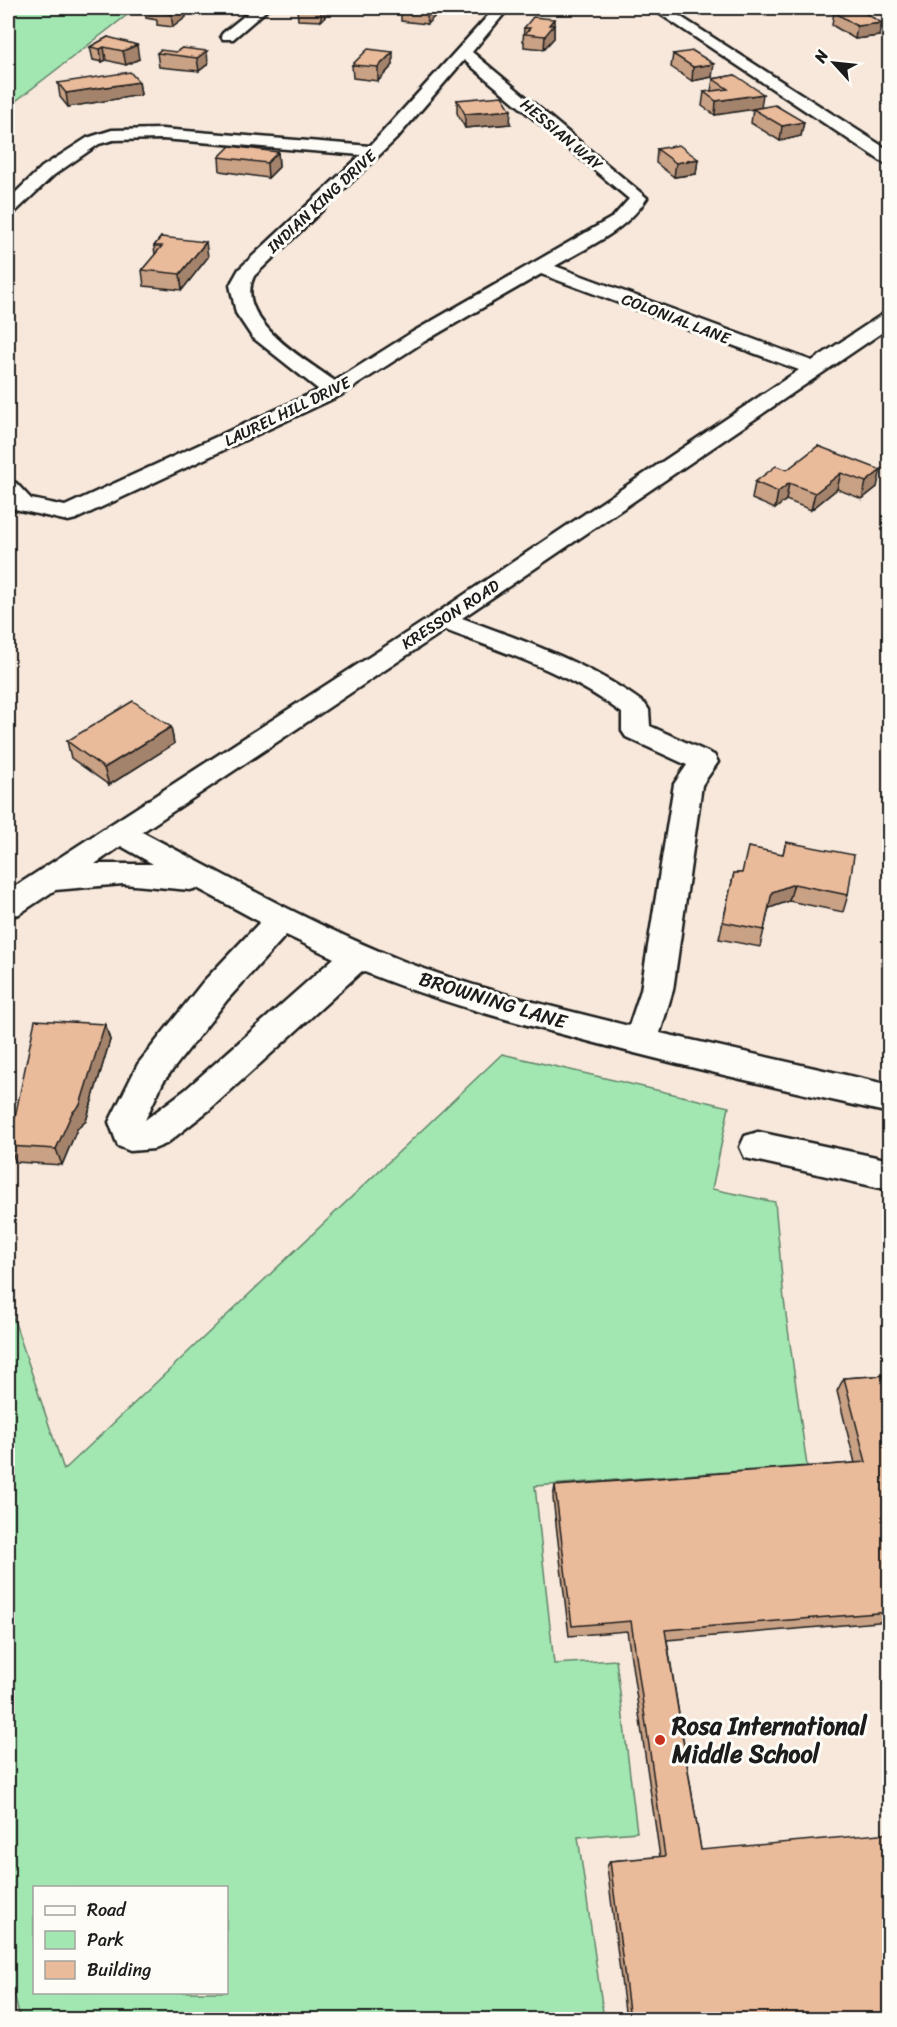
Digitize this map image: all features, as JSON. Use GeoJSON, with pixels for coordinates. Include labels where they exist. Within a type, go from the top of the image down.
{"type":"FeatureCollection","features":[{"type":"Feature","properties":{"kind":"street"},"geometry":{"type":"LineString","coordinates":[[228,36],[262,8]]}},
{"type":"Feature","properties":{"kind":"street","name":"INDIAN KING DRIVE"},"geometry":{"type":"LineString","coordinates":[[334,391],[259,333],[246,313],[240,285],[246,273],[390,136],[502,8]]}},
{"type":"Feature","properties":{"kind":"street"},"geometry":{"type":"LineString","coordinates":[[658,8],[890,159]]}},
{"type":"Feature","properties":{"kind":"street"},"geometry":{"type":"LineString","coordinates":[[884,8],[890,13]]}},
{"type":"Feature","properties":{"kind":"street","name":"HESSIAN WAY"},"geometry":{"type":"LineString","coordinates":[[462,51],[638,198],[630,212],[619,221]]}},
{"type":"Feature","properties":{"kind":"street"},"geometry":{"type":"LineString","coordinates":[[8,209],[48,171],[93,141],[112,135],[162,134],[374,151]]}},
{"type":"Feature","properties":{"kind":"street","name":"LAUREL HILL DRIVE"},"geometry":{"type":"LineString","coordinates":[[8,488],[23,504],[68,514],[334,391],[418,337],[619,221]]}},
{"type":"Feature","properties":{"kind":"street","name":"COLONIAL LANE"},"geometry":{"type":"LineString","coordinates":[[538,266],[814,369]]}},
{"type":"Feature","properties":{"kind":"street","name":"KRESSON ROAD"},"geometry":{"type":"LineString","coordinates":[[8,906],[443,620],[888,321]]}},
{"type":"Feature","properties":{"kind":"street"},"geometry":{"type":"LineString","coordinates":[[443,620],[543,658],[616,694],[635,710],[636,731],[704,762],[688,784],[657,990],[641,1042]]}},
{"type":"Feature","properties":{"kind":"street","name":"BROWNING LANE"},"geometry":{"type":"LineString","coordinates":[[121,833],[281,920],[395,971],[511,1008],[641,1042],[890,1099]]}},
{"type":"Feature","properties":{"kind":"street"},"geometry":{"type":"LineString","coordinates":[[43,883],[81,875],[122,871],[214,883]]}},
{"type":"Feature","properties":{"kind":"street"},"geometry":{"type":"LineString","coordinates":[[281,920],[215,992],[150,1074],[127,1122],[130,1136],[154,1134],[197,1100],[358,956]]}},
{"type":"Feature","properties":{"kind":"street"},"geometry":{"type":"LineString","coordinates":[[758,1146],[890,1174]]}},
{"type":"Feature","properties":{"kind":"green space"},"geometry":{"type":"Polygon","coordinates":[[[8,8],[136,8],[8,107],[8,8]]]}},
{"type":"Feature","properties":{"kind":"green space"},"geometry":{"type":"Polygon","coordinates":[[[502,1054],[729,1107],[712,1189],[775,1202],[784,1300],[807,1466],[535,1486],[554,1664],[616,1660],[637,1832],[578,1837],[604,2019],[20,2019],[8,1968],[8,1302],[64,1470],[502,1054]]]}},
{"type":"Feature","properties":{"kind":"building"},"geometry":{"type":"Polygon","coordinates":[[[161,8],[180,8],[171,14],[156,12],[161,8]]]}},
{"type":"Feature","properties":{"kind":"building"},"geometry":{"type":"Polygon","coordinates":[[[402,8],[431,8],[427,11],[402,8]]]}},
{"type":"Feature","properties":{"kind":"building"},"geometry":{"type":"Polygon","coordinates":[[[858,9],[882,23],[857,26],[834,12],[858,9]]]}},
{"type":"Feature","properties":{"kind":"building"},"geometry":{"type":"Polygon","coordinates":[[[533,17],[554,19],[549,25],[554,25],[545,36],[525,34],[530,28],[524,28],[533,17]]]}},
{"type":"Feature","properties":{"kind":"building"},"geometry":{"type":"Polygon","coordinates":[[[108,37],[137,45],[123,51],[90,47],[108,37]]]}},
{"type":"Feature","properties":{"kind":"building"},"geometry":{"type":"Polygon","coordinates":[[[182,48],[207,51],[197,58],[157,53],[160,50],[176,52],[182,48]]]}},
{"type":"Feature","properties":{"kind":"building"},"geometry":{"type":"Polygon","coordinates":[[[368,49],[393,52],[378,67],[352,65],[368,49]]]}},
{"type":"Feature","properties":{"kind":"building"},"geometry":{"type":"Polygon","coordinates":[[[693,51],[714,64],[693,67],[673,54],[693,51]]]}},
{"type":"Feature","properties":{"kind":"building"},"geometry":{"type":"Polygon","coordinates":[[[130,72],[139,82],[66,93],[58,83],[130,72]]]}},
{"type":"Feature","properties":{"kind":"building"},"geometry":{"type":"Polygon","coordinates":[[[735,75],[763,94],[716,101],[704,92],[728,89],[713,79],[735,75]]]}},
{"type":"Feature","properties":{"kind":"building"},"geometry":{"type":"Polygon","coordinates":[[[502,96],[511,110],[465,114],[457,100],[502,96]]]}},
{"type":"Feature","properties":{"kind":"building"},"geometry":{"type":"Polygon","coordinates":[[[775,105],[804,122],[782,126],[753,109],[775,105]]]}},
{"type":"Feature","properties":{"kind":"building"},"geometry":{"type":"Polygon","coordinates":[[[679,145],[698,159],[676,163],[657,149],[679,145]]]}},
{"type":"Feature","properties":{"kind":"building"},"geometry":{"type":"Polygon","coordinates":[[[230,146],[278,152],[267,163],[219,157],[230,146]]]}},
{"type":"Feature","properties":{"kind":"building"},"geometry":{"type":"Polygon","coordinates":[[[161,237],[206,242],[180,274],[142,270],[162,246],[154,246],[161,237]]]}},
{"type":"Feature","properties":{"kind":"building"},"geometry":{"type":"Polygon","coordinates":[[[818,446],[881,470],[866,482],[841,473],[815,493],[789,483],[778,492],[755,482],[776,466],[787,470],[818,446]]]}},
{"type":"Feature","properties":{"kind":"building"},"geometry":{"type":"Polygon","coordinates":[[[133,701],[171,727],[104,768],[67,741],[133,701]]]}},
{"type":"Feature","properties":{"kind":"building"},"geometry":{"type":"Polygon","coordinates":[[[786,842],[854,855],[848,895],[794,884],[772,892],[764,930],[723,922],[734,873],[742,873],[748,847],[783,854],[786,842]]]}},
{"type":"Feature","properties":{"kind":"building"},"geometry":{"type":"Polygon","coordinates":[[[35,1020],[105,1024],[80,1105],[72,1113],[56,1149],[9,1146],[35,1020]]]}},
{"type":"Feature","properties":{"kind":"building","name":"Rosa International Middle School"},"geometry":{"type":"Polygon","coordinates":[[[890,1375],[890,1612],[665,1630],[701,1850],[890,1833],[890,2019],[630,2019],[610,1861],[665,1856],[631,1621],[572,1626],[555,1486],[866,1462],[844,1378],[890,1375]]]}},
{"type":"Feature","properties":{"kind":"place","name":"Rosa International Middle School"},"geometry":{"type":"Point","coordinates":[660,1740]}}]}
